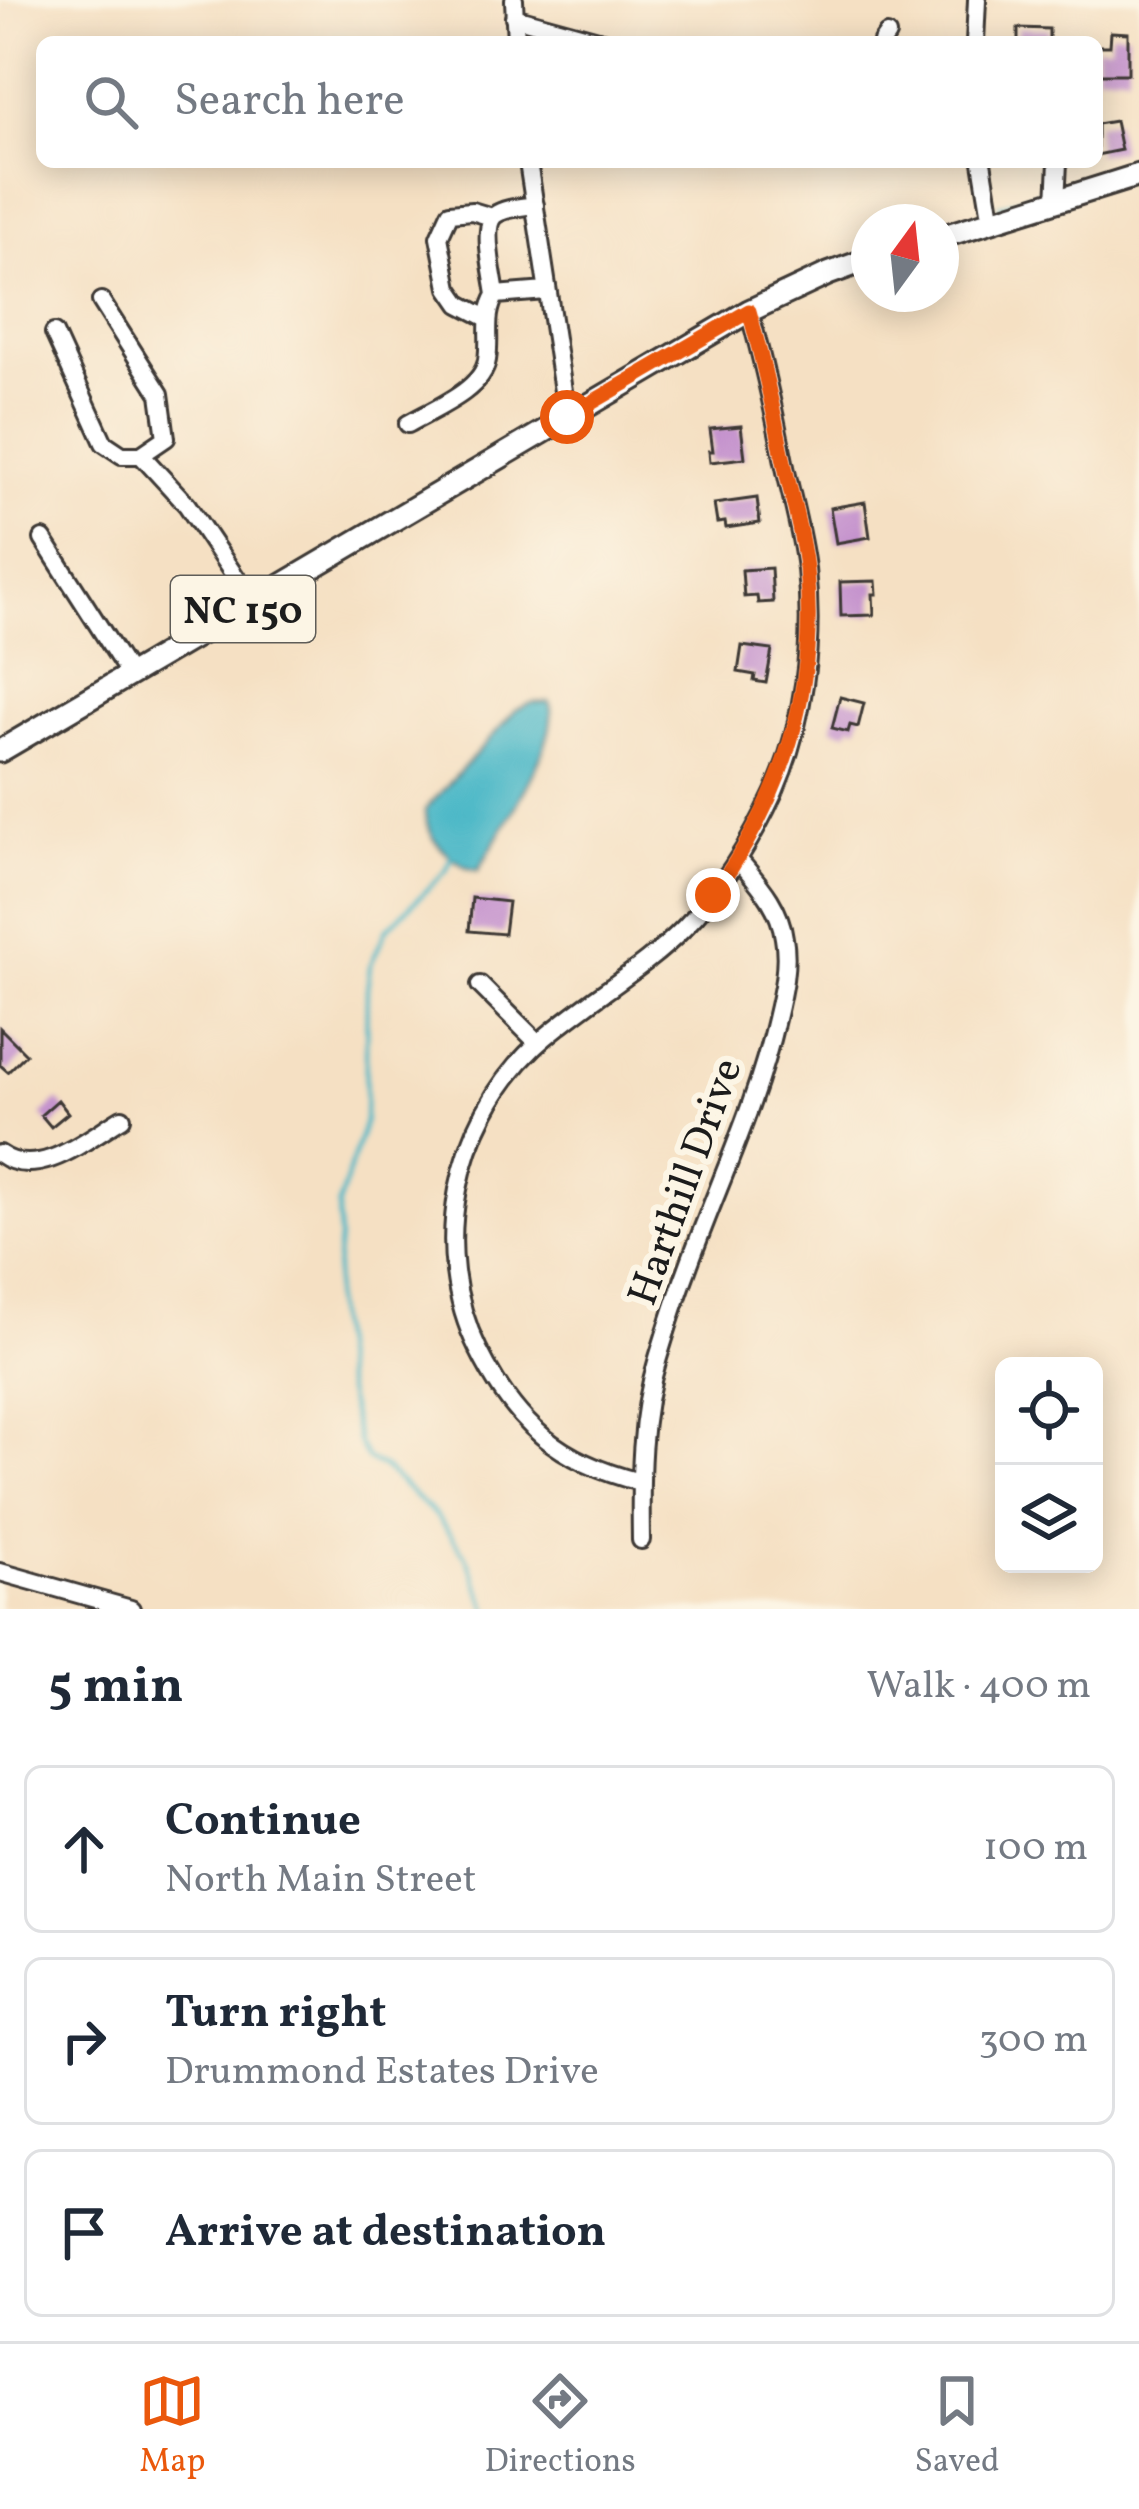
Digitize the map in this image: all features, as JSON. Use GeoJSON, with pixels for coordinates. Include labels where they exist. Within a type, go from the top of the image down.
{"type":"FeatureCollection","features":[{"type":"Feature","properties":{"kind":"main road"},"geometry":{"type":"LineString","coordinates":[[959,232],[1139,175]]}},
{"type":"Feature","properties":{"kind":"main road","name":"NC 150"},"geometry":{"type":"LineString","coordinates":[[0,751],[749,311],[851,266]]}},
{"type":"Feature","properties":{"kind":"street"},"geometry":{"type":"LineString","coordinates":[[975,36],[977,0]]}},
{"type":"Feature","properties":{"kind":"street"},"geometry":{"type":"LineString","coordinates":[[514,9],[589,36]]}},
{"type":"Feature","properties":{"kind":"street"},"geometry":{"type":"LineString","coordinates":[[529,168],[567,417]]}},
{"type":"Feature","properties":{"kind":"street"},"geometry":{"type":"LineString","coordinates":[[983,168],[992,223]]}},
{"type":"Feature","properties":{"kind":"street"},"geometry":{"type":"LineString","coordinates":[[1056,203],[1058,168]]}},
{"type":"Feature","properties":{"kind":"street"},"geometry":{"type":"LineString","coordinates":[[408,424],[473,386],[482,374],[488,361],[487,318],[496,295],[488,232],[496,213],[535,205]]}},
{"type":"Feature","properties":{"kind":"street"},"geometry":{"type":"LineString","coordinates":[[487,318],[460,304],[449,288],[439,237],[450,213],[472,211],[493,217]]}},
{"type":"Feature","properties":{"kind":"street"},"geometry":{"type":"LineString","coordinates":[[496,295],[546,291]]}},
{"type":"Feature","properties":{"kind":"street"},"geometry":{"type":"LineString","coordinates":[[55,333],[104,442],[122,454],[141,455],[166,438],[160,394],[101,301]]}},
{"type":"Feature","properties":{"kind":"street"},"geometry":{"type":"LineString","coordinates":[[640,1482],[579,1462],[530,1425],[506,1398],[489,1372],[463,1311],[452,1246],[454,1212],[475,1134],[520,1061],[682,931],[713,895],[739,860],[774,790],[796,729],[808,656],[806,568],[764,362],[749,311]]}},
{"type":"Feature","properties":{"kind":"street"},"geometry":{"type":"LineString","coordinates":[[141,455],[188,505],[254,603]]}},
{"type":"Feature","properties":{"kind":"street"},"geometry":{"type":"LineString","coordinates":[[43,539],[130,675]]}},
{"type":"Feature","properties":{"kind":"street","name":"Harthill Drive"},"geometry":{"type":"LineString","coordinates":[[641,1540],[644,1424],[656,1364],[686,1272],[758,1089],[781,1001],[784,934],[762,886],[739,860]]}},
{"type":"Feature","properties":{"kind":"street"},"geometry":{"type":"LineString","coordinates":[[480,985],[538,1043]]}},
{"type":"Feature","properties":{"kind":"street"},"geometry":{"type":"LineString","coordinates":[[0,1154],[11,1162],[34,1164],[122,1118]]}},
{"type":"Feature","properties":{"kind":"street"},"geometry":{"type":"LineString","coordinates":[[0,1572],[131,1609]]}},
{"type":"Feature","properties":{"kind":"water"},"geometry":{"type":"Polygon","coordinates":[[[549,702],[547,738],[526,787],[478,871],[469,868],[435,840],[425,810],[516,710],[549,702]]]}},
{"type":"Feature","properties":{"kind":"building"},"geometry":{"type":"Polygon","coordinates":[[[1018,28],[1049,29],[1049,36],[1018,36],[1018,28]]]}},
{"type":"Feature","properties":{"kind":"building"},"geometry":{"type":"Polygon","coordinates":[[[1111,32],[1128,33],[1128,74],[1103,74],[1103,46],[1110,46],[1111,32]]]}},
{"type":"Feature","properties":{"kind":"building"},"geometry":{"type":"Polygon","coordinates":[[[1115,121],[1121,150],[1103,154],[1103,123],[1115,121]]]}},
{"type":"Feature","properties":{"kind":"building"},"geometry":{"type":"Polygon","coordinates":[[[741,426],[745,458],[710,462],[710,429],[741,426]]]}},
{"type":"Feature","properties":{"kind":"building"},"geometry":{"type":"Polygon","coordinates":[[[757,498],[760,523],[726,528],[725,522],[717,523],[714,504],[757,498]]]}},
{"type":"Feature","properties":{"kind":"building"},"geometry":{"type":"Polygon","coordinates":[[[865,502],[870,537],[836,543],[830,508],[865,502]]]}},
{"type":"Feature","properties":{"kind":"building"},"geometry":{"type":"Polygon","coordinates":[[[771,568],[773,602],[744,597],[742,570],[771,568]]]}},
{"type":"Feature","properties":{"kind":"building"},"geometry":{"type":"Polygon","coordinates":[[[876,581],[874,615],[841,616],[840,582],[876,581]]]}},
{"type":"Feature","properties":{"kind":"building"},"geometry":{"type":"Polygon","coordinates":[[[742,646],[772,650],[766,683],[738,672],[742,646]]]}},
{"type":"Feature","properties":{"kind":"building"},"geometry":{"type":"Polygon","coordinates":[[[840,697],[864,703],[858,727],[850,725],[848,732],[832,728],[840,697]]]}},
{"type":"Feature","properties":{"kind":"building"},"geometry":{"type":"Polygon","coordinates":[[[472,898],[508,902],[504,934],[469,931],[472,898]]]}},
{"type":"Feature","properties":{"kind":"building"},"geometry":{"type":"Polygon","coordinates":[[[0,1028],[26,1054],[8,1072],[0,1065],[0,1028]]]}},
{"type":"Feature","properties":{"kind":"building"},"geometry":{"type":"Polygon","coordinates":[[[58,1100],[68,1113],[51,1127],[41,1115],[58,1100]]]}},
{"type":"Feature","properties":{"kind":"waterway"},"geometry":{"type":"LineString","coordinates":[[1062,187],[1125,165]]}},
{"type":"Feature","properties":{"kind":"waterway"},"geometry":{"type":"LineString","coordinates":[[1000,206],[1048,191]]}},
{"type":"Feature","properties":{"kind":"waterway"},"geometry":{"type":"LineString","coordinates":[[453,855],[446,871],[386,930],[370,966],[365,1121],[338,1205],[333,1300],[343,1379],[358,1442],[367,1459],[384,1468],[436,1516],[467,1558],[488,1609]]}},
{"type":"Feature","properties":{"kind":"route"},"geometry":{"type":"LineString","coordinates":[[567,417],[749,311],[764,362],[806,568],[808,656],[796,729],[774,790],[739,860],[713,895]]}}]}
